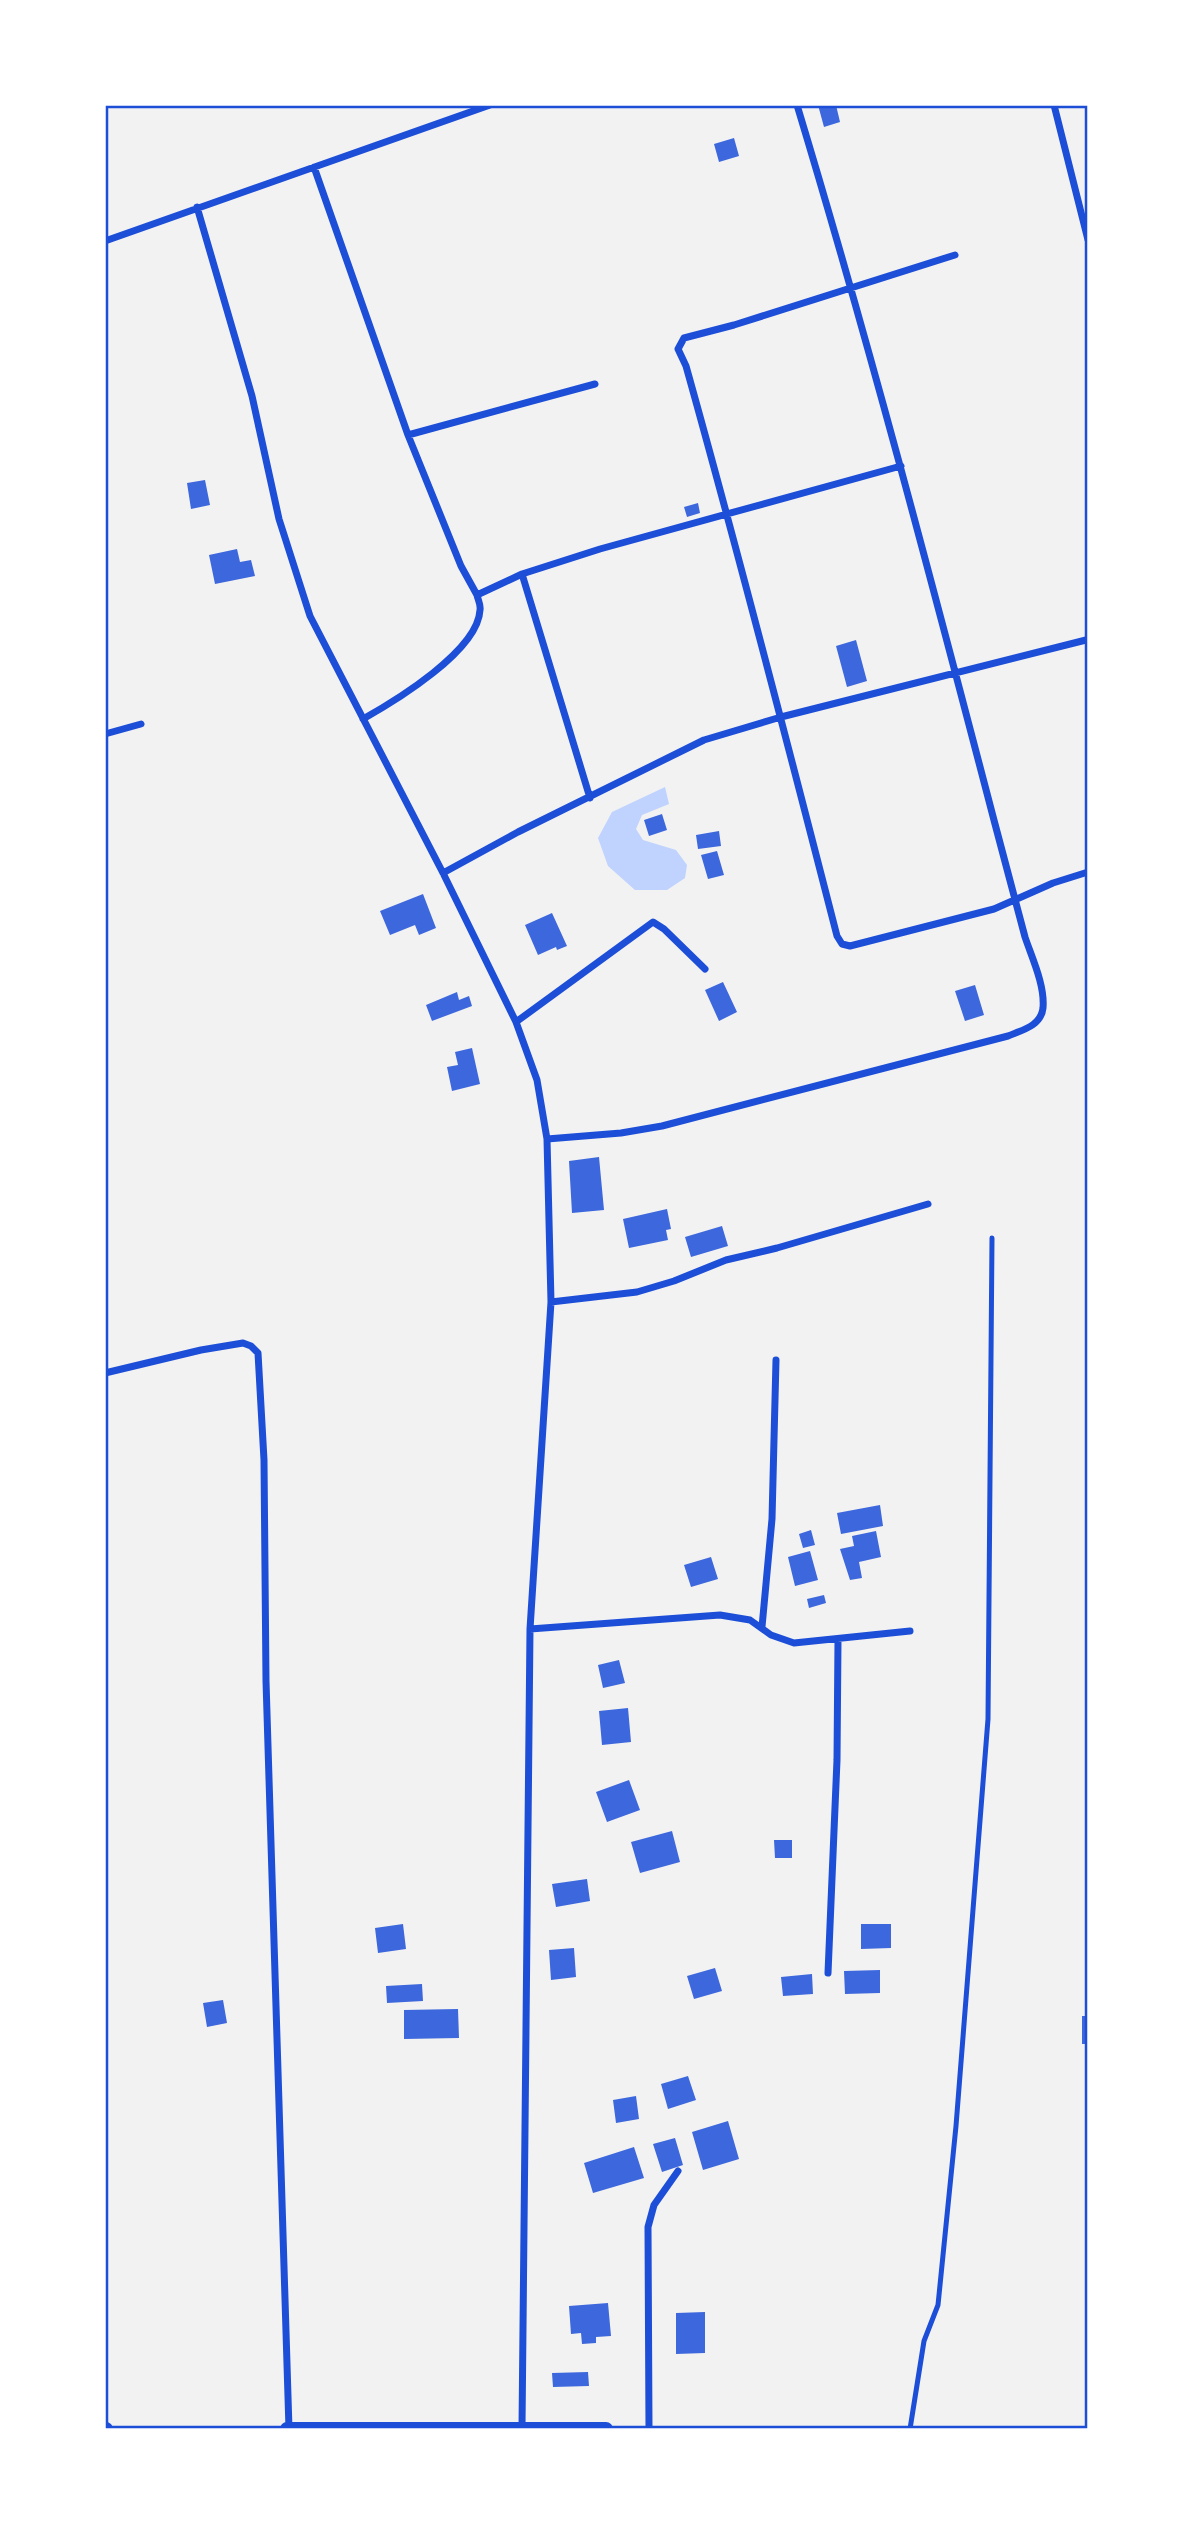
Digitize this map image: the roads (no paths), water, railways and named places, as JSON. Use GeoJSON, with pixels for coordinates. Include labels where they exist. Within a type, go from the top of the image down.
{"type":"FeatureCollection","features":[{"type":"Feature","properties":{"kind":"main road"},"geometry":{"type":"LineString","coordinates":[[288,2429],[606,2429]]}},
{"type":"Feature","properties":{"kind":"street"},"geometry":{"type":"LineString","coordinates":[[105,241],[490,105]]}},
{"type":"Feature","properties":{"kind":"street"},"geometry":{"type":"LineString","coordinates":[[547,1139],[621,1133],[685,1121],[1008,1036],[1031,1027],[1039,1020],[1043,1011],[1043,999],[901,466],[852,288],[797,105]]}},
{"type":"Feature","properties":{"kind":"street"},"geometry":{"type":"LineString","coordinates":[[1054,105],[1088,240]]}},
{"type":"Feature","properties":{"kind":"street"},"geometry":{"type":"LineString","coordinates":[[314,167],[408,435],[461,566],[477,594],[481,609],[477,624],[451,658],[428,678],[363,719]]}},
{"type":"Feature","properties":{"kind":"street"},"geometry":{"type":"LineString","coordinates":[[197,207],[251,396],[279,519],[310,616],[516,1021],[537,1080],[547,1139],[551,1302],[530,1629],[522,2429]]}},
{"type":"Feature","properties":{"kind":"street"},"geometry":{"type":"LineString","coordinates":[[955,255],[681,340],[678,349],[686,366],[725,516],[755,615],[837,936],[842,943],[850,946],[994,909],[1088,872]]}},
{"type":"Feature","properties":{"kind":"street"},"geometry":{"type":"LineString","coordinates":[[408,435],[595,384]]}},
{"type":"Feature","properties":{"kind":"street"},"geometry":{"type":"LineString","coordinates":[[477,594],[522,574],[600,548],[901,466]]}},
{"type":"Feature","properties":{"kind":"street"},"geometry":{"type":"LineString","coordinates":[[522,574],[590,798]]}},
{"type":"Feature","properties":{"kind":"street"},"geometry":{"type":"LineString","coordinates":[[443,873],[518,832],[704,740],[781,717],[1086,640]]}},
{"type":"Feature","properties":{"kind":"street"},"geometry":{"type":"LineString","coordinates":[[105,734],[141,724]]}},
{"type":"Feature","properties":{"kind":"street"},"geometry":{"type":"LineString","coordinates":[[516,1021],[653,922],[664,929],[705,969]]}},
{"type":"Feature","properties":{"kind":"street"},"geometry":{"type":"LineString","coordinates":[[551,1302],[637,1292],[691,1275],[726,1260],[928,1204]]}},
{"type":"Feature","properties":{"kind":"street"},"geometry":{"type":"LineString","coordinates":[[105,1373],[243,1343],[258,1353],[264,1460],[267,1709],[288,2429]]}},
{"type":"Feature","properties":{"kind":"street"},"geometry":{"type":"LineString","coordinates":[[762,1627],[772,1518],[776,1360]]}},
{"type":"Feature","properties":{"kind":"street"},"geometry":{"type":"LineString","coordinates":[[530,1629],[720,1615],[750,1620],[782,1641],[794,1643],[911,1631]]}},
{"type":"Feature","properties":{"kind":"street"},"geometry":{"type":"LineString","coordinates":[[828,1973],[838,1640]]}},
{"type":"Feature","properties":{"kind":"street"},"geometry":{"type":"LineString","coordinates":[[649,2429],[648,2227],[654,2205],[678,2171]]}},
{"type":"Feature","properties":{"kind":"lane"},"geometry":{"type":"LineString","coordinates":[[910,2429],[925,2341],[938,2305],[956,2126],[988,1719],[992,1238]]}},
{"type":"Feature","properties":{"kind":"water"},"geometry":{"type":"Polygon","coordinates":[[[665,787],[669,804],[642,815],[636,829],[643,840],[676,850],[687,865],[685,878],[667,890],[635,890],[608,866],[598,838],[612,812],[665,787]]]}}]}
